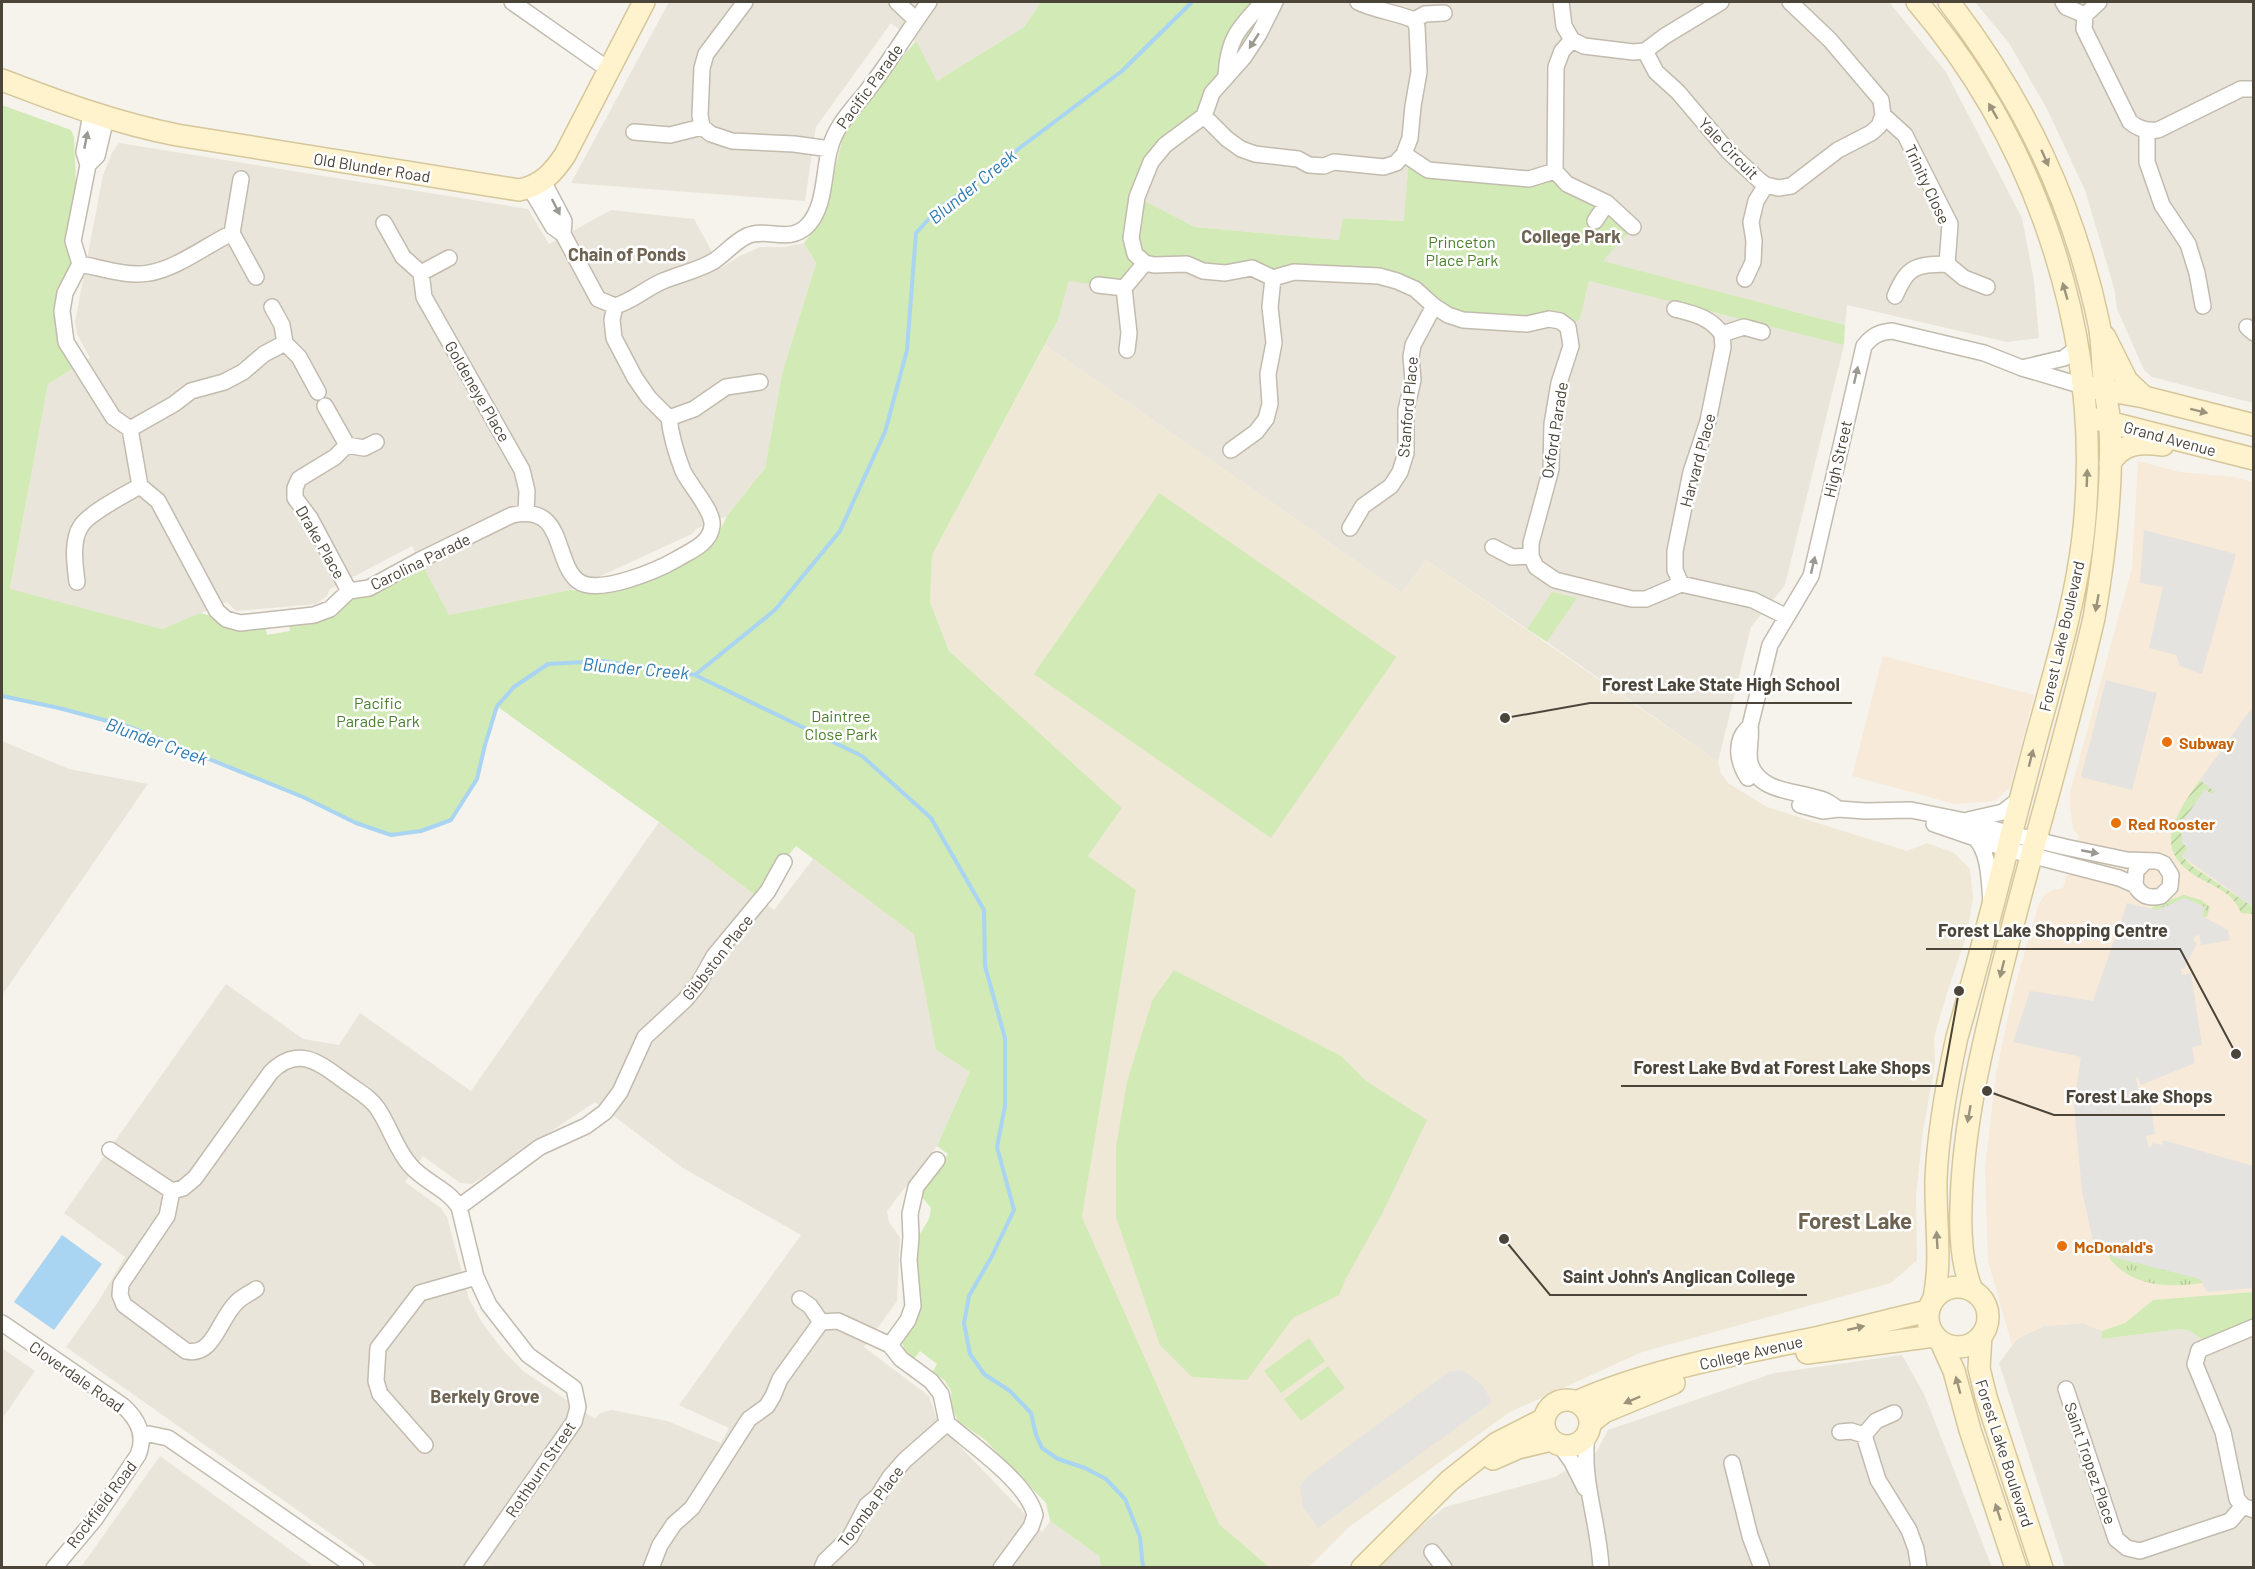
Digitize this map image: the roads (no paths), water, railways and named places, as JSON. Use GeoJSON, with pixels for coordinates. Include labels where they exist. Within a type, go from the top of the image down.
{"type":"FeatureCollection","features":[{"type":"Feature","properties":{"kind":"main road"},"geometry":{"type":"LineString","coordinates":[[536,184],[555,170],[565,155],[645,2]]}},
{"type":"Feature","properties":{"kind":"main road","name":"Forest Lake Boulevard"},"geometry":{"type":"LineString","coordinates":[[1917,2],[1939,28],[1995,112],[2018,158],[2047,227],[2068,302],[2083,386],[2086,417],[2086,483],[2079,559],[2069,612],[1957,1037],[1940,1136],[1935,1214],[1938,1275],[1931,1304]]}},
{"type":"Feature","properties":{"kind":"main road","name":"Forest Lake Boulevard"},"geometry":{"type":"LineString","coordinates":[[1948,2],[1991,60],[2033,132],[2064,202],[2099,326],[2110,422],[2104,562],[2094,618],[1991,1012],[1974,1087],[1965,1141],[1961,1221],[1963,1263],[1972,1290]]}},
{"type":"Feature","properties":{"kind":"main road","name":"Old Blunder Road"},"geometry":{"type":"LineString","coordinates":[[2,80],[99,116],[177,135],[507,189],[519,190],[536,184]]}},
{"type":"Feature","properties":{"kind":"main road","name":"Grand Avenue"},"geometry":{"type":"LineString","coordinates":[[2099,326],[2127,381],[2145,397]]}},
{"type":"Feature","properties":{"kind":"main road","name":"Grand Avenue"},"geometry":{"type":"LineString","coordinates":[[2083,386],[2145,397],[2253,425]]}},
{"type":"Feature","properties":{"kind":"main road","name":"Grand Avenue"},"geometry":{"type":"LineString","coordinates":[[2086,417],[2253,459]]}},
{"type":"Feature","properties":{"kind":"main road"},"geometry":{"type":"LineString","coordinates":[[2110,463],[2118,452],[2141,442],[2176,447],[2181,441]]}},
{"type":"Feature","properties":{"kind":"main road"},"geometry":{"type":"LineString","coordinates":[[1956,1287],[1972,1290],[1984,1302],[1987,1309],[1987,1325],[1981,1336],[1966,1346],[1958,1347],[1937,1339],[1929,1328],[1931,1304],[1940,1292],[1956,1287]]}},
{"type":"Feature","properties":{"kind":"main road","name":"College Avenue"},"geometry":{"type":"LineString","coordinates":[[1362,1568],[1449,1481],[1497,1443],[1544,1419],[1554,1403],[1562,1400],[1576,1402],[1652,1376],[1757,1348],[1821,1337],[1931,1304]]}},
{"type":"Feature","properties":{"kind":"main road","name":"Forest Lake Boulevard"},"geometry":{"type":"LineString","coordinates":[[1981,1336],[1978,1368],[2042,1568]]}},
{"type":"Feature","properties":{"kind":"main road","name":"Forest Lake Boulevard"},"geometry":{"type":"LineString","coordinates":[[1937,1339],[1954,1371],[1970,1430],[2016,1568]]}},
{"type":"Feature","properties":{"kind":"main road","name":"College Avenue"},"geometry":{"type":"LineString","coordinates":[[1449,1481],[1518,1448],[1556,1442],[1575,1445],[1604,1412],[1668,1384],[1788,1356],[1937,1339]]}},
{"type":"Feature","properties":{"kind":"main road"},"geometry":{"type":"LineString","coordinates":[[1576,1402],[1587,1411],[1589,1429]]}},
{"type":"Feature","properties":{"kind":"main road"},"geometry":{"type":"LineString","coordinates":[[1544,1419],[1545,1431],[1556,1442]]}},
{"type":"Feature","properties":{"kind":"street"},"geometry":{"type":"LineString","coordinates":[[512,2],[599,63],[610,68]]}},
{"type":"Feature","properties":{"kind":"street"},"geometry":{"type":"LineString","coordinates":[[745,2],[706,54],[702,68],[700,116],[702,127],[711,134],[732,141],[794,144],[830,149]]}},
{"type":"Feature","properties":{"kind":"street"},"geometry":{"type":"LineString","coordinates":[[897,2],[916,20]]}},
{"type":"Feature","properties":{"kind":"street","name":"Pacific Parade"},"geometry":{"type":"LineString","coordinates":[[615,306],[628,302],[661,282],[714,260],[749,235],[763,233],[784,236],[798,233],[808,224],[817,209],[836,130],[867,91],[929,2]]}},
{"type":"Feature","properties":{"kind":"street"},"geometry":{"type":"LineString","coordinates":[[1226,75],[1227,52],[1231,41],[1263,2]]}},
{"type":"Feature","properties":{"kind":"street"},"geometry":{"type":"LineString","coordinates":[[1127,350],[1129,333],[1124,288],[1144,264],[1136,254],[1131,238],[1137,197],[1151,162],[1165,145],[1204,116],[1212,93],[1244,57],[1275,2]]}},
{"type":"Feature","properties":{"kind":"street"},"geometry":{"type":"LineString","coordinates":[[1204,116],[1227,139],[1241,149],[1255,153],[1298,159],[1309,165],[1324,166],[1334,162],[1384,167],[1396,163],[1404,154],[1410,138],[1419,72],[1417,27],[1414,20],[1376,10],[1358,2]]}},
{"type":"Feature","properties":{"kind":"street"},"geometry":{"type":"LineString","coordinates":[[1561,2],[1564,26],[1572,40],[1584,46],[1633,52],[1645,51],[1721,2]]}},
{"type":"Feature","properties":{"kind":"street"},"geometry":{"type":"LineString","coordinates":[[1790,2],[1830,40],[1881,100],[1883,115]]}},
{"type":"Feature","properties":{"kind":"street"},"geometry":{"type":"LineString","coordinates":[[2063,2],[2066,7],[2085,15]]}},
{"type":"Feature","properties":{"kind":"street"},"geometry":{"type":"LineString","coordinates":[[2099,2],[2085,15],[2084,30],[2130,122],[2139,128],[2148,131],[2158,130],[2241,89],[2253,89]]}},
{"type":"Feature","properties":{"kind":"street"},"geometry":{"type":"LineString","coordinates":[[1414,20],[1425,14],[1444,13]]}},
{"type":"Feature","properties":{"kind":"street"},"geometry":{"type":"LineString","coordinates":[[1572,40],[1562,51],[1556,67],[1555,171],[1567,184],[1607,203],[1633,227]]}},
{"type":"Feature","properties":{"kind":"street","name":"Yale Circuit"},"geometry":{"type":"LineString","coordinates":[[1645,51],[1656,72],[1678,92],[1728,151],[1766,185],[1778,188],[1791,186],[1838,150],[1871,133],[1878,126],[1883,115]]}},
{"type":"Feature","properties":{"kind":"street","name":"Trinity Close"},"geometry":{"type":"LineString","coordinates":[[1883,115],[1905,135],[1950,224],[1947,264]]}},
{"type":"Feature","properties":{"kind":"street"},"geometry":{"type":"LineString","coordinates":[[77,582],[74,563],[76,539],[81,526],[91,516],[140,486],[130,429],[113,417],[66,342],[62,311],[65,293],[80,264],[73,241],[88,165],[84,152],[99,116]]}},
{"type":"Feature","properties":{"kind":"street"},"geometry":{"type":"LineString","coordinates":[[634,132],[670,135],[702,127]]}},
{"type":"Feature","properties":{"kind":"street"},"geometry":{"type":"LineString","coordinates":[[2148,131],[2147,162],[2162,205],[2188,244],[2197,273],[2203,306]]}},
{"type":"Feature","properties":{"kind":"street"},"geometry":{"type":"LineString","coordinates":[[1404,154],[1428,171],[1529,179],[1555,171]]}},
{"type":"Feature","properties":{"kind":"street"},"geometry":{"type":"LineString","coordinates":[[241,179],[232,233],[256,277]]}},
{"type":"Feature","properties":{"kind":"street"},"geometry":{"type":"LineString","coordinates":[[526,512],[548,523],[559,542],[572,574],[580,582],[591,586],[637,579],[659,570],[702,544],[710,535],[713,524],[710,514],[684,472],[671,438],[669,418],[649,398],[635,378],[614,338],[612,320],[615,306],[598,299],[563,234],[553,227],[536,184]]}},
{"type":"Feature","properties":{"kind":"street"},"geometry":{"type":"LineString","coordinates":[[1745,279],[1752,262],[1754,242],[1751,222],[1756,201],[1766,185]]}},
{"type":"Feature","properties":{"kind":"street"},"geometry":{"type":"LineString","coordinates":[[1595,221],[1607,203]]}},
{"type":"Feature","properties":{"kind":"street"},"geometry":{"type":"LineString","coordinates":[[384,223],[403,257],[422,273],[449,258]]}},
{"type":"Feature","properties":{"kind":"street"},"geometry":{"type":"LineString","coordinates":[[80,264],[134,274],[149,274],[165,269],[232,233]]}},
{"type":"Feature","properties":{"kind":"street","name":"Oxford Parade"},"geometry":{"type":"LineString","coordinates":[[1144,264],[1154,266],[1187,264],[1203,271],[1225,273],[1252,268],[1273,278],[1294,272],[1378,276],[1415,289],[1434,306],[1448,315],[1463,320],[1527,324],[1549,319],[1560,321],[1568,327],[1571,346],[1559,383],[1552,424],[1551,469],[1535,524],[1531,556]]}},
{"type":"Feature","properties":{"kind":"street"},"geometry":{"type":"LineString","coordinates":[[1895,296],[1903,278],[1919,265],[1947,264],[1964,278],[1987,287]]}},
{"type":"Feature","properties":{"kind":"street","name":"Goldeneye Place"},"geometry":{"type":"LineString","coordinates":[[422,273],[424,297],[522,470],[527,491],[526,512]]}},
{"type":"Feature","properties":{"kind":"street"},"geometry":{"type":"LineString","coordinates":[[1231,450],[1256,432],[1266,419],[1270,404],[1268,374],[1274,343],[1270,307],[1273,278]]}},
{"type":"Feature","properties":{"kind":"street"},"geometry":{"type":"LineString","coordinates":[[1098,285],[1124,288]]}},
{"type":"Feature","properties":{"kind":"street","name":"Stanford Place"},"geometry":{"type":"LineString","coordinates":[[1350,528],[1363,506],[1391,486],[1400,472],[1406,453],[1406,410],[1413,380],[1411,357],[1413,345],[1434,306]]}},
{"type":"Feature","properties":{"kind":"street"},"geometry":{"type":"LineString","coordinates":[[272,307],[282,325],[285,343],[299,357],[347,446]]}},
{"type":"Feature","properties":{"kind":"street"},"geometry":{"type":"LineString","coordinates":[[1675,309],[1704,317],[1716,325],[1722,334],[1744,327],[1762,332]]}},
{"type":"Feature","properties":{"kind":"street","name":"High Street"},"geometry":{"type":"LineString","coordinates":[[2009,842],[1965,820],[1911,810],[1838,809],[1823,811],[1778,799],[1756,787],[1740,765],[1738,755],[1742,734],[1750,726],[1770,645],[1785,616],[1811,576],[1860,356],[1870,339],[1881,332],[1892,331],[1984,353],[2022,368],[2083,386]]}},
{"type":"Feature","properties":{"kind":"street","name":"Harvard Place"},"geometry":{"type":"LineString","coordinates":[[1681,584],[1675,570],[1675,551],[1690,472],[1708,422],[1723,347],[1722,334]]}},
{"type":"Feature","properties":{"kind":"street"},"geometry":{"type":"LineString","coordinates":[[130,429],[174,404],[190,391],[224,382],[243,372],[264,354],[285,343]]}},
{"type":"Feature","properties":{"kind":"street"},"geometry":{"type":"LineString","coordinates":[[2022,368],[2064,358],[2076,349]]}},
{"type":"Feature","properties":{"kind":"street"},"geometry":{"type":"LineString","coordinates":[[669,418],[694,409],[726,387],[760,382]]}},
{"type":"Feature","properties":{"kind":"street","name":"Drake Place"},"geometry":{"type":"LineString","coordinates":[[349,591],[310,518],[295,498],[295,488],[299,479],[335,457],[347,446],[364,448],[376,442]]}},
{"type":"Feature","properties":{"kind":"street","name":"Carolina Parade"},"geometry":{"type":"LineString","coordinates":[[140,486],[158,501],[217,611],[226,619],[240,623],[314,615],[330,609],[349,591],[369,588],[512,515],[526,512]]}},
{"type":"Feature","properties":{"kind":"street"},"geometry":{"type":"LineString","coordinates":[[1493,547],[1512,557],[1531,556],[1536,567],[1555,580],[1632,599],[1646,598],[1681,584],[1753,600],[1785,616]]}},
{"type":"Feature","properties":{"kind":"street"},"geometry":{"type":"LineString","coordinates":[[1965,820],[2003,812],[2020,799]]}},
{"type":"Feature","properties":{"kind":"street","name":"High Street"},"geometry":{"type":"LineString","coordinates":[[1887,810],[1951,828],[1975,838],[2009,842],[2033,848]]}},
{"type":"Feature","properties":{"kind":"street"},"geometry":{"type":"LineString","coordinates":[[1975,838],[1980,843],[1985,859],[1992,905]]}},
{"type":"Feature","properties":{"kind":"street"},"geometry":{"type":"LineString","coordinates":[[2033,848],[2127,860],[2157,861],[2164,864],[2171,875],[2170,887],[2161,896],[2154,898],[2142,894],[2135,885],[2119,878],[2033,848]]}},
{"type":"Feature","properties":{"kind":"street"},"geometry":{"type":"LineString","coordinates":[[2135,885],[2136,871],[2146,861]]}},
{"type":"Feature","properties":{"kind":"street","name":"Gibbston Place"},"geometry":{"type":"LineString","coordinates":[[459,1207],[540,1147],[586,1126],[605,1112],[620,1092],[645,1037],[699,983],[714,956],[768,891],[784,862]]}},
{"type":"Feature","properties":{"kind":"street"},"geometry":{"type":"LineString","coordinates":[[110,1150],[172,1191],[183,1188],[195,1178],[271,1072],[284,1061],[300,1058],[315,1061],[370,1100],[379,1109],[404,1159],[412,1168],[453,1197],[459,1207]]}},
{"type":"Feature","properties":{"kind":"street"},"geometry":{"type":"LineString","coordinates":[[890,1345],[908,1320],[913,1306],[909,1260],[910,1214],[916,1187],[937,1160]]}},
{"type":"Feature","properties":{"kind":"street"},"geometry":{"type":"LineString","coordinates":[[172,1191],[167,1216],[121,1284],[120,1295],[124,1305],[186,1351],[195,1353],[208,1344],[235,1303],[256,1289]]}},
{"type":"Feature","properties":{"kind":"street","name":"Rothburn Street"},"geometry":{"type":"LineString","coordinates":[[459,1207],[476,1277],[489,1305],[506,1330],[528,1355],[574,1388],[578,1407],[574,1422],[472,1568]]}},
{"type":"Feature","properties":{"kind":"street"},"geometry":{"type":"LineString","coordinates":[[425,1445],[380,1394],[376,1382],[378,1348],[420,1293],[476,1277]]}},
{"type":"Feature","properties":{"kind":"street"},"geometry":{"type":"LineString","coordinates":[[800,1299],[810,1306],[821,1322]]}},
{"type":"Feature","properties":{"kind":"street"},"geometry":{"type":"LineString","coordinates":[[821,1322],[838,1321],[890,1345],[901,1359],[931,1381],[941,1394],[947,1423],[980,1448],[1028,1497],[1035,1515],[1031,1527],[1001,1568]]}},
{"type":"Feature","properties":{"kind":"street"},"geometry":{"type":"LineString","coordinates":[[651,1568],[660,1545],[670,1531],[692,1509],[749,1419],[767,1406],[780,1379],[821,1322]]}},
{"type":"Feature","properties":{"kind":"street","name":"Cloverdale Road"},"geometry":{"type":"LineString","coordinates":[[2,1323],[123,1406],[137,1421],[141,1438]]}},
{"type":"Feature","properties":{"kind":"street"},"geometry":{"type":"LineString","coordinates":[[2248,1508],[2237,1499],[2223,1432],[2195,1364],[2199,1350],[2253,1327]]}},
{"type":"Feature","properties":{"kind":"street","name":"Saint Tropez Place"},"geometry":{"type":"LineString","coordinates":[[2066,1389],[2116,1539],[2127,1548],[2140,1551],[2230,1521],[2248,1508]]}},
{"type":"Feature","properties":{"kind":"street"},"geometry":{"type":"LineString","coordinates":[[1864,1435],[1876,1421],[1894,1413]]}},
{"type":"Feature","properties":{"kind":"street","name":"Toomba Place"},"geometry":{"type":"LineString","coordinates":[[822,1568],[825,1561],[850,1537],[867,1505],[878,1496],[890,1477],[905,1460],[947,1423]]}},
{"type":"Feature","properties":{"kind":"street"},"geometry":{"type":"LineString","coordinates":[[1589,1429],[1585,1454],[1591,1502],[1600,1543],[1601,1568]]}},
{"type":"Feature","properties":{"kind":"street"},"geometry":{"type":"LineString","coordinates":[[1840,1432],[1851,1431],[1864,1435]]}},
{"type":"Feature","properties":{"kind":"street"},"geometry":{"type":"LineString","coordinates":[[141,1438],[149,1434],[168,1438],[356,1568]]}},
{"type":"Feature","properties":{"kind":"street"},"geometry":{"type":"LineString","coordinates":[[1864,1435],[1878,1480],[1909,1530],[1920,1568]]}},
{"type":"Feature","properties":{"kind":"street","name":"Rockfield Road"},"geometry":{"type":"LineString","coordinates":[[54,1568],[95,1519],[138,1455],[141,1438]]}},
{"type":"Feature","properties":{"kind":"street"},"geometry":{"type":"LineString","coordinates":[[1556,1442],[1572,1462],[1591,1502]]}},
{"type":"Feature","properties":{"kind":"street"},"geometry":{"type":"LineString","coordinates":[[1732,1463],[1750,1536],[1762,1568]]}},
{"type":"Feature","properties":{"kind":"street"},"geometry":{"type":"LineString","coordinates":[[1432,1552],[1444,1568]]}},
{"type":"Feature","properties":{"kind":"water"},"geometry":{"type":"Polygon","coordinates":[[[62,1235],[102,1264],[54,1330],[14,1302],[62,1235]]]}},
{"type":"Feature","properties":{"kind":"waterway","name":"Blunder Creek"},"geometry":{"type":"LineString","coordinates":[[2,696],[130,727],[303,797],[356,823],[391,835],[421,831],[451,820],[477,779],[497,706],[514,687],[548,664],[602,661],[695,675],[775,610],[840,531],[885,432],[907,350],[916,233],[937,210],[1122,71],[1192,2]]}},
{"type":"Feature","properties":{"kind":"waterway"},"geometry":{"type":"LineString","coordinates":[[695,675],[862,756],[931,818],[984,910],[985,966],[1005,1038],[1005,1106],[997,1147],[1014,1210],[992,1256],[969,1296],[964,1323],[970,1354],[984,1374],[1010,1391],[1031,1413],[1036,1435],[1042,1448],[1058,1459],[1085,1468],[1106,1479],[1125,1499],[1140,1537],[1143,1568]]}},
{"type":"Feature","properties":{"kind":"place","name":"Forest Lake State High School"},"geometry":{"type":"Point","coordinates":[1505,718]}},
{"type":"Feature","properties":{"kind":"place","name":"Subway"},"geometry":{"type":"Point","coordinates":[2167,742]}},
{"type":"Feature","properties":{"kind":"place","name":"Red Rooster"},"geometry":{"type":"Point","coordinates":[2116,823]}},
{"type":"Feature","properties":{"kind":"place","name":"Forest Lake Bvd at Forest Lake Shops"},"geometry":{"type":"Point","coordinates":[1959,991]}},
{"type":"Feature","properties":{"kind":"place","name":"Forest Lake Shopping Centre"},"geometry":{"type":"Point","coordinates":[2236,1054]}},
{"type":"Feature","properties":{"kind":"place","name":"Forest Lake Shops"},"geometry":{"type":"Point","coordinates":[1987,1091]}},
{"type":"Feature","properties":{"kind":"place","name":"Saint John's Anglican College"},"geometry":{"type":"Point","coordinates":[1504,1239]}},
{"type":"Feature","properties":{"kind":"place","name":"McDonald's"},"geometry":{"type":"Point","coordinates":[2062,1246]}},
{"type":"Feature","properties":{"kind":"district","name":"College Park"},"geometry":{"type":"Point","coordinates":[1571,236]}},
{"type":"Feature","properties":{"kind":"district","name":"Chain of Ponds"},"geometry":{"type":"Point","coordinates":[627,254]}},
{"type":"Feature","properties":{"kind":"district","name":"Forest Lake"},"geometry":{"type":"Point","coordinates":[1855,1220]}},
{"type":"Feature","properties":{"kind":"district","name":"Berkely Grove"},"geometry":{"type":"Point","coordinates":[485,1396]}},
{"type":"Feature","properties":{"kind":"park label","name":"Princeton Place Park"},"geometry":{"type":"Point","coordinates":[1462,250]}},
{"type":"Feature","properties":{"kind":"park label","name":"Pacific Parade Park"},"geometry":{"type":"Point","coordinates":[378,711]}},
{"type":"Feature","properties":{"kind":"park label","name":"Daintree Close Park"},"geometry":{"type":"Point","coordinates":[841,724]}}]}
